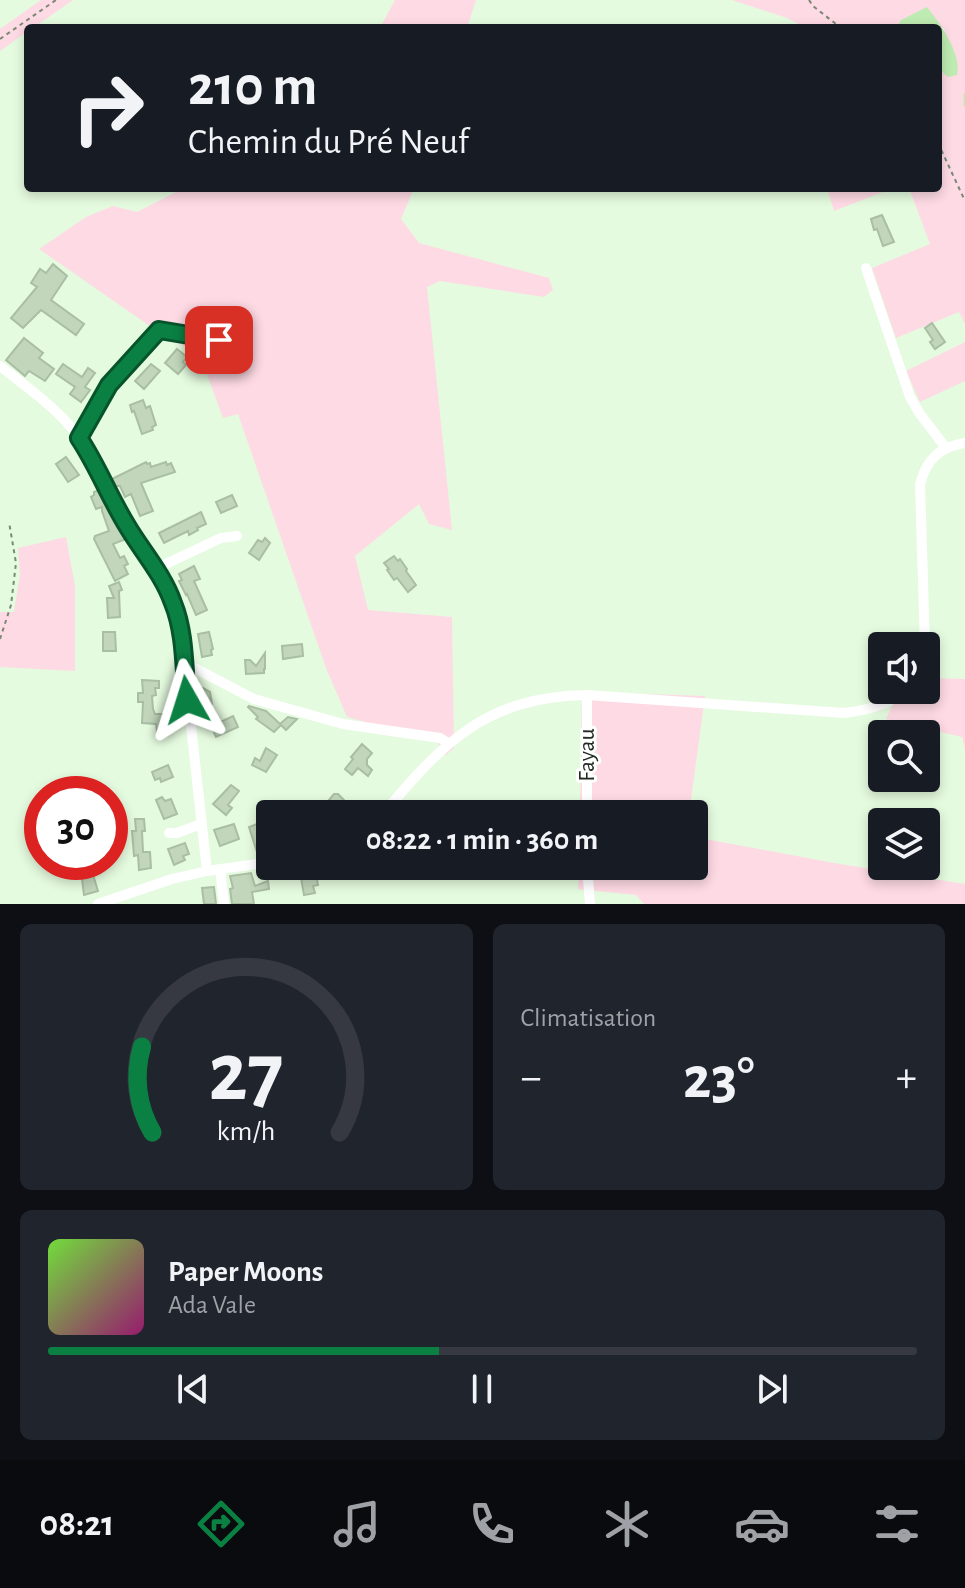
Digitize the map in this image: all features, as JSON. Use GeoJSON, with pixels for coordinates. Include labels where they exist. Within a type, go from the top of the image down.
{"type":"FeatureCollection","features":[{"type":"Feature","properties":{"kind":"street"},"geometry":{"type":"LineString","coordinates":[[866,268],[910,397],[945,449]]}},
{"type":"Feature","properties":{"kind":"street"},"geometry":{"type":"LineString","coordinates":[[79,438],[109,385],[159,330],[219,340]]}},
{"type":"Feature","properties":{"kind":"street"},"geometry":{"type":"LineString","coordinates":[[0,366],[49,405],[79,438],[174,603],[180,627],[207,871]]}},
{"type":"Feature","properties":{"kind":"street"},"geometry":{"type":"LineString","coordinates":[[925,632],[920,484],[931,458],[945,449],[965,443]]}},
{"type":"Feature","properties":{"kind":"street"},"geometry":{"type":"LineString","coordinates":[[155,569],[221,538],[237,536]]}},
{"type":"Feature","properties":{"kind":"street"},"geometry":{"type":"LineString","coordinates":[[183,662],[254,699],[343,724],[440,738],[448,743]]}},
{"type":"Feature","properties":{"kind":"street"},"geometry":{"type":"LineString","coordinates":[[395,800],[448,743],[474,724],[505,709],[549,698],[587,695],[844,713],[884,704]]}},
{"type":"Feature","properties":{"kind":"street","name":"Fayau"},"geometry":{"type":"LineString","coordinates":[[587,695],[587,800]]}},
{"type":"Feature","properties":{"kind":"street"},"geometry":{"type":"LineString","coordinates":[[169,833],[201,824]]}},
{"type":"Feature","properties":{"kind":"street"},"geometry":{"type":"LineString","coordinates":[[98,904],[148,886],[207,871],[256,864]]}},
{"type":"Feature","properties":{"kind":"street"},"geometry":{"type":"LineString","coordinates":[[220,869],[224,904]]}},
{"type":"Feature","properties":{"kind":"street"},"geometry":{"type":"LineString","coordinates":[[588,880],[590,904]]}},
{"type":"Feature","properties":{"kind":"path"},"geometry":{"type":"LineString","coordinates":[[0,39],[56,0]]}},
{"type":"Feature","properties":{"kind":"path"},"geometry":{"type":"LineString","coordinates":[[809,0],[836,24]]}},
{"type":"Feature","properties":{"kind":"path"},"geometry":{"type":"LineString","coordinates":[[942,152],[965,201]]}},
{"type":"Feature","properties":{"kind":"path"},"geometry":{"type":"LineString","coordinates":[[0,639],[11,605],[16,563],[9,522]]}},
{"type":"Feature","properties":{"kind":"shaded area"},"geometry":{"type":"Polygon","coordinates":[[[41,0],[73,0],[39,24],[24,24],[24,34],[0,51],[0,29],[41,0]]]}},
{"type":"Feature","properties":{"kind":"shaded area"},"geometry":{"type":"Polygon","coordinates":[[[395,0],[476,0],[468,24],[382,24],[395,0]]]}},
{"type":"Feature","properties":{"kind":"shaded area"},"geometry":{"type":"Polygon","coordinates":[[[732,0],[965,0],[965,324],[959,312],[896,338],[872,268],[930,244],[910,192],[942,192],[942,71],[948,76],[957,75],[942,24],[901,20],[898,24],[798,24],[732,0]]]}},
{"type":"Feature","properties":{"kind":"shaded area"},"geometry":{"type":"Polygon","coordinates":[[[927,7],[940,24],[898,24],[927,7]]]}},
{"type":"Feature","properties":{"kind":"shaded area"},"geometry":{"type":"Polygon","coordinates":[[[942,27],[953,48],[958,67],[957,75],[948,77],[942,72],[942,27]]]}},
{"type":"Feature","properties":{"kind":"shaded area"},"geometry":{"type":"Polygon","coordinates":[[[176,192],[412,192],[401,219],[419,243],[549,278],[553,290],[544,297],[440,281],[427,287],[452,530],[429,524],[419,504],[355,556],[368,610],[452,617],[454,748],[446,755],[437,742],[347,717],[326,668],[238,414],[223,418],[199,353],[167,338],[39,249],[86,217],[113,206],[137,212],[176,192]]]}},
{"type":"Feature","properties":{"kind":"shaded area"},"geometry":{"type":"Polygon","coordinates":[[[828,192],[883,192],[834,211],[828,192]]]}},
{"type":"Feature","properties":{"kind":"shaded area"},"geometry":{"type":"Polygon","coordinates":[[[965,342],[965,381],[920,402],[906,371],[965,342]]]}},
{"type":"Feature","properties":{"kind":"shaded area"},"geometry":{"type":"Polygon","coordinates":[[[66,537],[75,586],[75,671],[0,667],[0,612],[14,612],[20,574],[18,548],[66,537]]]}},
{"type":"Feature","properties":{"kind":"shaded area"},"geometry":{"type":"Polygon","coordinates":[[[940,678],[965,679],[965,749],[962,737],[940,732],[940,720],[886,719],[893,704],[940,704],[940,678]]]}},
{"type":"Feature","properties":{"kind":"shaded area"},"geometry":{"type":"Polygon","coordinates":[[[582,692],[705,696],[691,800],[580,800],[582,692]]]}},
{"type":"Feature","properties":{"kind":"shaded area"},"geometry":{"type":"Polygon","coordinates":[[[708,839],[868,868],[868,880],[940,880],[965,884],[965,904],[644,904],[636,895],[578,889],[578,880],[708,880],[708,839]]]}},
{"type":"Feature","properties":{"kind":"building"},"geometry":{"type":"Polygon","coordinates":[[[882,215],[894,242],[883,246],[871,219],[882,215]]]}},
{"type":"Feature","properties":{"kind":"building"},"geometry":{"type":"Polygon","coordinates":[[[53,264],[67,276],[51,300],[84,324],[76,335],[41,310],[23,328],[11,318],[37,287],[31,283],[40,269],[46,273],[53,264]]]}},
{"type":"Feature","properties":{"kind":"building"},"geometry":{"type":"Polygon","coordinates":[[[932,323],[945,342],[935,349],[925,328],[932,323]]]}},
{"type":"Feature","properties":{"kind":"building"},"geometry":{"type":"Polygon","coordinates":[[[24,338],[43,353],[39,358],[54,369],[45,381],[29,371],[25,376],[6,360],[24,338]]]}},
{"type":"Feature","properties":{"kind":"building"},"geometry":{"type":"Polygon","coordinates":[[[177,349],[187,357],[183,362],[186,365],[178,374],[165,363],[177,349]]]}},
{"type":"Feature","properties":{"kind":"building"},"geometry":{"type":"Polygon","coordinates":[[[63,364],[82,377],[88,368],[95,373],[85,387],[90,390],[81,402],[70,394],[75,387],[56,374],[63,364]]]}},
{"type":"Feature","properties":{"kind":"building"},"geometry":{"type":"Polygon","coordinates":[[[151,364],[160,371],[144,389],[135,381],[151,364]]]}},
{"type":"Feature","properties":{"kind":"building"},"geometry":{"type":"Polygon","coordinates":[[[143,400],[146,408],[150,406],[156,425],[152,427],[153,430],[142,434],[130,405],[143,400]]]}},
{"type":"Feature","properties":{"kind":"building"},"geometry":{"type":"Polygon","coordinates":[[[66,457],[79,475],[68,482],[56,464],[66,457]]]}},
{"type":"Feature","properties":{"kind":"building"},"geometry":{"type":"Polygon","coordinates":[[[146,462],[151,467],[171,463],[175,472],[141,483],[153,511],[140,516],[131,494],[125,497],[112,479],[146,462]]]}},
{"type":"Feature","properties":{"kind":"building"},"geometry":{"type":"Polygon","coordinates":[[[100,490],[126,539],[113,544],[120,558],[124,556],[128,564],[124,566],[128,574],[115,581],[94,539],[109,531],[102,507],[96,509],[91,497],[100,490]]]}},
{"type":"Feature","properties":{"kind":"building"},"geometry":{"type":"Polygon","coordinates":[[[232,495],[237,506],[221,513],[216,502],[232,495]]]}},
{"type":"Feature","properties":{"kind":"building"},"geometry":{"type":"Polygon","coordinates":[[[201,512],[206,524],[189,535],[188,531],[164,543],[159,533],[201,512]]]}},
{"type":"Feature","properties":{"kind":"building"},"geometry":{"type":"Polygon","coordinates":[[[265,538],[270,543],[259,560],[249,553],[258,540],[262,542],[265,538]]]}},
{"type":"Feature","properties":{"kind":"building"},"geometry":{"type":"Polygon","coordinates":[[[394,556],[398,561],[400,559],[416,585],[408,592],[397,578],[394,580],[384,563],[394,556]]]}},
{"type":"Feature","properties":{"kind":"building"},"geometry":{"type":"Polygon","coordinates":[[[194,566],[200,579],[194,581],[207,610],[196,615],[179,581],[182,580],[179,574],[194,566]]]}},
{"type":"Feature","properties":{"kind":"building"},"geometry":{"type":"Polygon","coordinates":[[[119,582],[122,590],[119,591],[120,617],[108,618],[107,598],[114,598],[109,586],[119,582]]]}},
{"type":"Feature","properties":{"kind":"building"},"geometry":{"type":"Polygon","coordinates":[[[103,632],[115,632],[116,651],[103,651],[103,632]]]}},
{"type":"Feature","properties":{"kind":"building"},"geometry":{"type":"Polygon","coordinates":[[[209,632],[212,655],[202,657],[198,634],[209,632]]]}},
{"type":"Feature","properties":{"kind":"building"},"geometry":{"type":"Polygon","coordinates":[[[302,644],[303,656],[283,659],[282,646],[302,644]]]}},
{"type":"Feature","properties":{"kind":"building"},"geometry":{"type":"Polygon","coordinates":[[[265,653],[264,673],[246,674],[245,660],[256,666],[265,653]]]}},
{"type":"Feature","properties":{"kind":"building"},"geometry":{"type":"Polygon","coordinates":[[[142,680],[159,681],[159,688],[155,688],[156,695],[152,696],[153,709],[155,714],[165,716],[168,724],[163,732],[157,731],[156,724],[142,723],[143,702],[138,702],[138,693],[143,693],[142,680]]]}},
{"type":"Feature","properties":{"kind":"building"},"geometry":{"type":"Polygon","coordinates":[[[198,689],[210,692],[212,704],[208,705],[209,709],[201,710],[198,689]]]}},
{"type":"Feature","properties":{"kind":"building"},"geometry":{"type":"Polygon","coordinates":[[[249,706],[266,711],[280,724],[288,717],[297,719],[286,730],[281,725],[274,732],[256,719],[258,717],[249,706]]]}},
{"type":"Feature","properties":{"kind":"building"},"geometry":{"type":"Polygon","coordinates":[[[233,716],[238,727],[216,737],[212,728],[233,716]]]}},
{"type":"Feature","properties":{"kind":"building"},"geometry":{"type":"Polygon","coordinates":[[[362,744],[372,753],[367,765],[372,770],[368,776],[358,768],[352,775],[345,769],[362,744]]]}},
{"type":"Feature","properties":{"kind":"building"},"geometry":{"type":"Polygon","coordinates":[[[266,748],[277,755],[266,772],[252,765],[255,758],[260,761],[266,748]]]}},
{"type":"Feature","properties":{"kind":"building"},"geometry":{"type":"Polygon","coordinates":[[[168,765],[173,777],[161,782],[160,778],[155,780],[152,772],[168,765]]]}},
{"type":"Feature","properties":{"kind":"building"},"geometry":{"type":"Polygon","coordinates":[[[231,785],[239,791],[228,805],[232,808],[226,815],[213,804],[231,785]]]}},
{"type":"Feature","properties":{"kind":"building"},"geometry":{"type":"Polygon","coordinates":[[[338,794],[344,800],[329,800],[338,794]]]}},
{"type":"Feature","properties":{"kind":"building"},"geometry":{"type":"Polygon","coordinates":[[[162,797],[165,801],[171,799],[177,814],[164,819],[156,800],[162,797]]]}},
{"type":"Feature","properties":{"kind":"building"},"geometry":{"type":"Polygon","coordinates":[[[135,819],[144,819],[143,852],[150,852],[151,868],[139,870],[138,855],[134,856],[132,831],[136,831],[135,819]]]}},
{"type":"Feature","properties":{"kind":"building"},"geometry":{"type":"Polygon","coordinates":[[[234,824],[239,839],[220,846],[214,830],[234,824]]]}},
{"type":"Feature","properties":{"kind":"building"},"geometry":{"type":"Polygon","coordinates":[[[256,824],[256,849],[249,827],[256,824]]]}},
{"type":"Feature","properties":{"kind":"building"},"geometry":{"type":"Polygon","coordinates":[[[185,843],[189,854],[183,856],[185,860],[174,865],[168,849],[185,843]]]}},
{"type":"Feature","properties":{"kind":"building"},"geometry":{"type":"Polygon","coordinates":[[[251,873],[255,886],[268,881],[269,889],[252,892],[254,904],[232,904],[230,876],[251,873]]]}},
{"type":"Feature","properties":{"kind":"building"},"geometry":{"type":"Polygon","coordinates":[[[82,880],[95,880],[98,891],[84,895],[82,880]]]}},
{"type":"Feature","properties":{"kind":"building"},"geometry":{"type":"Polygon","coordinates":[[[301,880],[317,880],[318,885],[313,886],[315,893],[304,895],[301,880]]]}},
{"type":"Feature","properties":{"kind":"building"},"geometry":{"type":"Polygon","coordinates":[[[214,887],[216,904],[204,904],[202,888],[214,887]]]}},
{"type":"Feature","properties":{"kind":"waterway"},"geometry":{"type":"LineString","coordinates":[[965,94],[965,105]]}},
{"type":"Feature","properties":{"kind":"route"},"geometry":{"type":"LineString","coordinates":[[187,700],[180,627],[174,603],[79,438],[109,385],[159,330],[219,340]]}}]}
